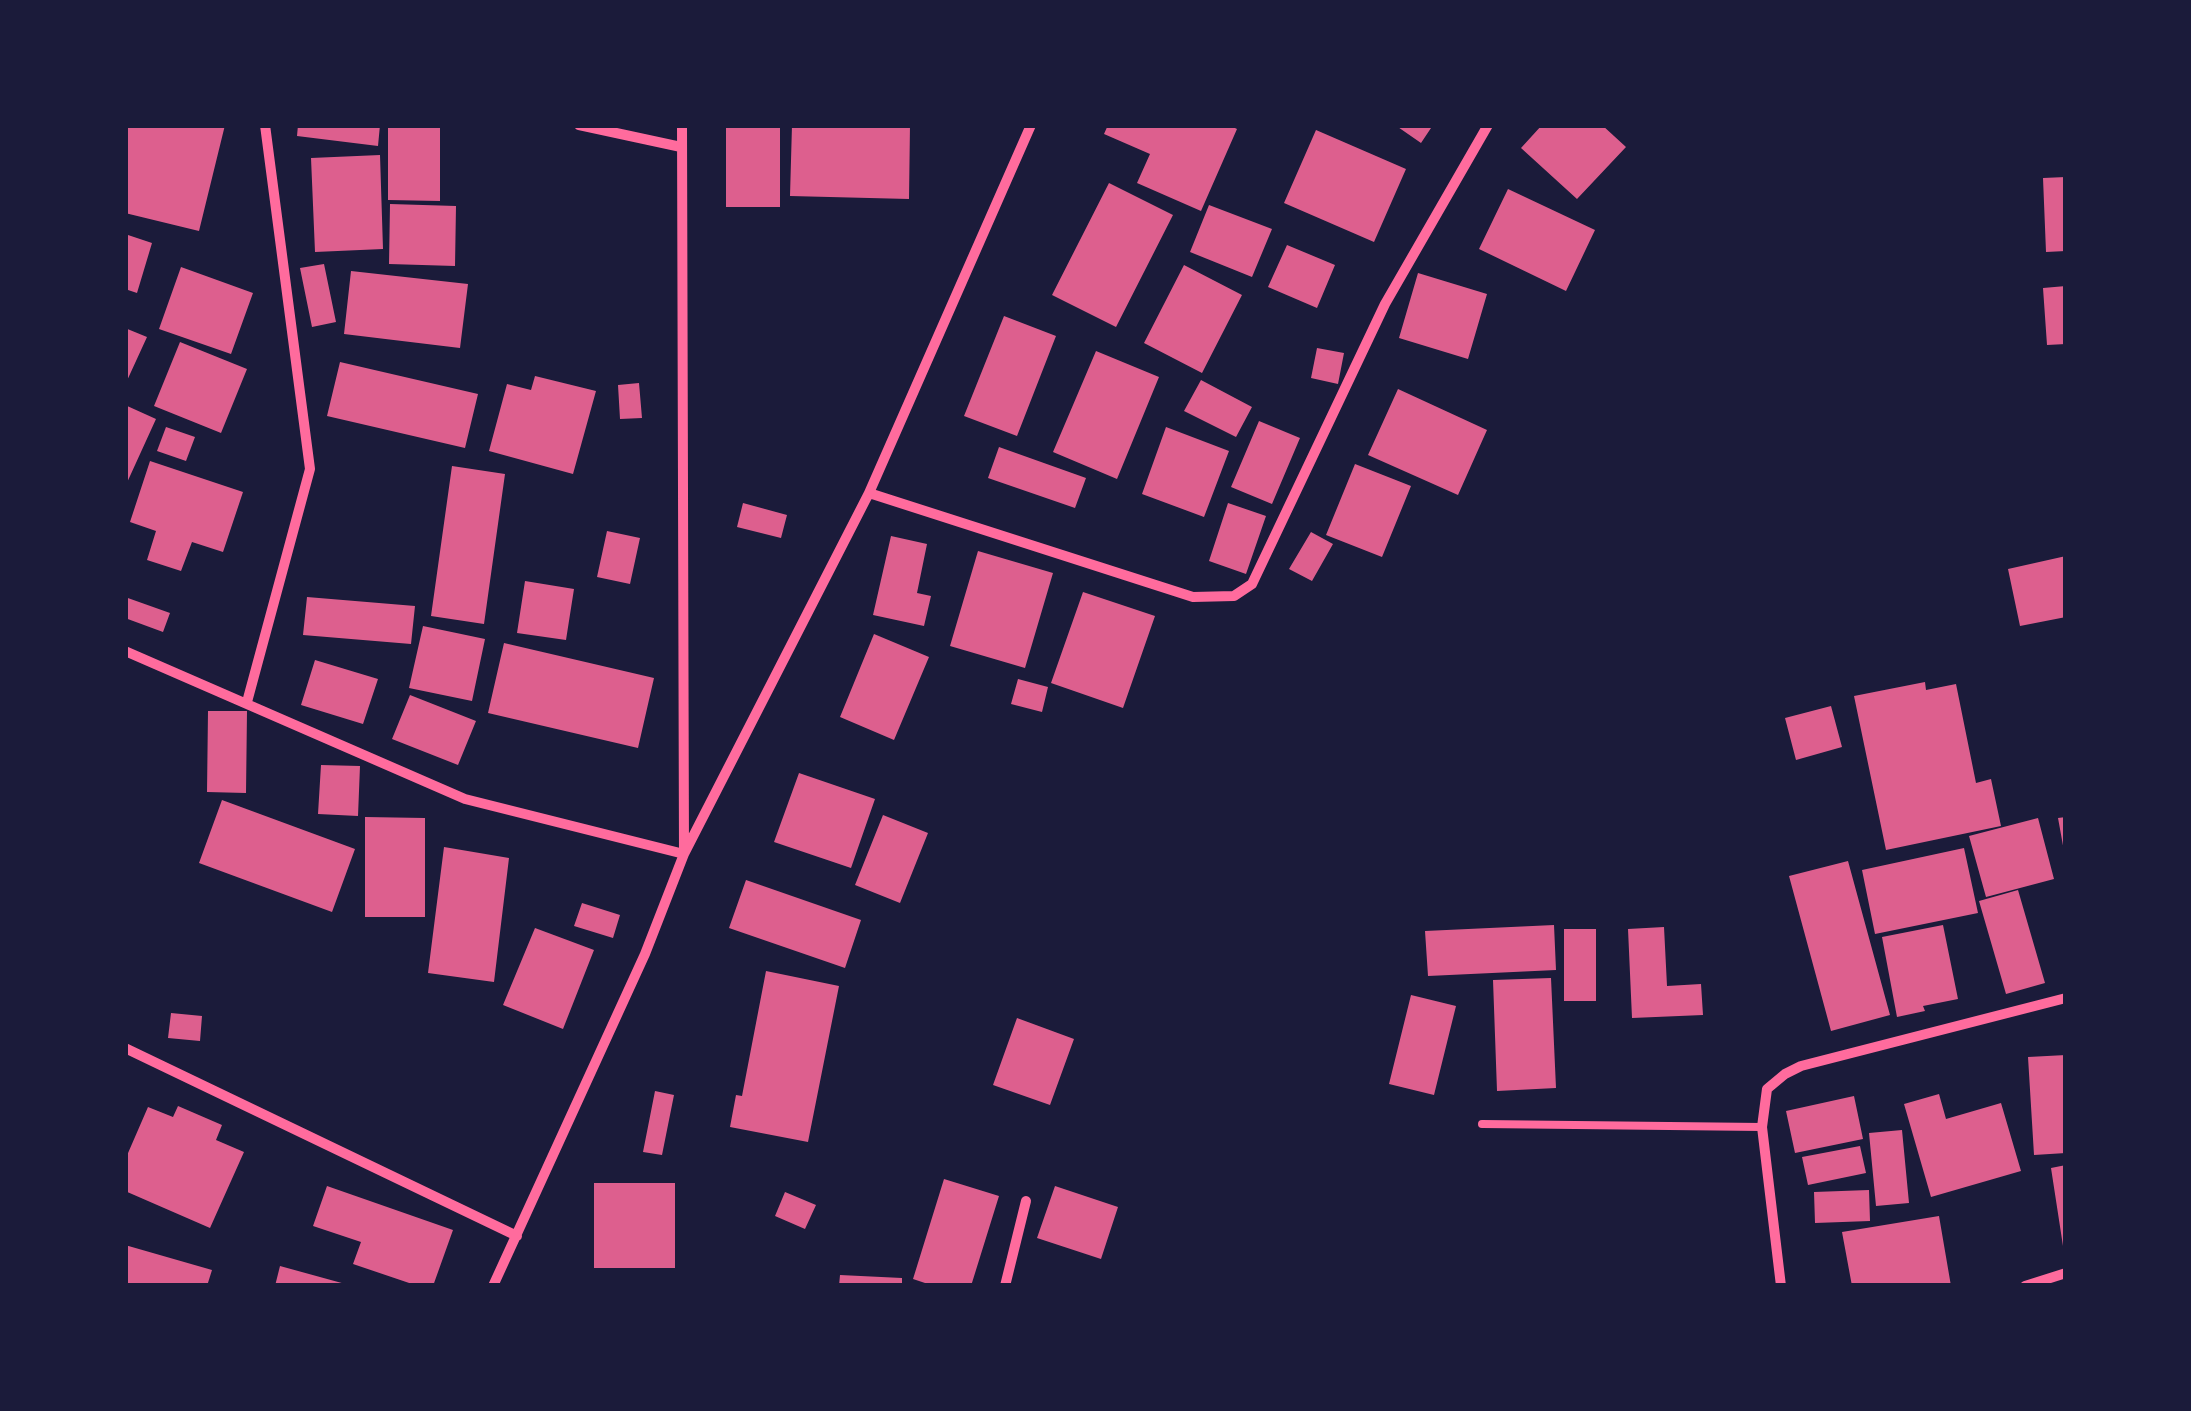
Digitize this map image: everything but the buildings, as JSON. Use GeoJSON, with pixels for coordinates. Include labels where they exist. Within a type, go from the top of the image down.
{"type":"FeatureCollection","features":[{"type":"Feature","properties":{"kind":"street"},"geometry":{"type":"LineString","coordinates":[[247,702],[310,469],[265,125]]}},
{"type":"Feature","properties":{"kind":"street"},"geometry":{"type":"LineString","coordinates":[[579,125],[682,147]]}},
{"type":"Feature","properties":{"kind":"street"},"geometry":{"type":"LineString","coordinates":[[682,125],[684,854]]}},
{"type":"Feature","properties":{"kind":"street"},"geometry":{"type":"LineString","coordinates":[[494,1286],[645,954],[684,854],[869,493],[1030,125]]}},
{"type":"Feature","properties":{"kind":"street"},"geometry":{"type":"LineString","coordinates":[[869,493],[1193,597],[1234,596],[1252,584],[1385,304],[1488,125]]}},
{"type":"Feature","properties":{"kind":"street"},"geometry":{"type":"LineString","coordinates":[[125,650],[465,798],[684,854]]}},
{"type":"Feature","properties":{"kind":"street"},"geometry":{"type":"LineString","coordinates":[[1781,1286],[1762,1127],[1767,1089],[1801,1066],[2066,998]]}},
{"type":"Feature","properties":{"kind":"street"},"geometry":{"type":"LineString","coordinates":[[125,1048],[518,1236]]}},
{"type":"Feature","properties":{"kind":"street"},"geometry":{"type":"LineString","coordinates":[[1005,1286],[1026,1201]]}},
{"type":"Feature","properties":{"kind":"street"},"geometry":{"type":"LineString","coordinates":[[2024,1286],[2066,1272]]}},
{"type":"Feature","properties":{"kind":"lane"},"geometry":{"type":"LineString","coordinates":[[1482,1124],[1762,1127]]}}]}
